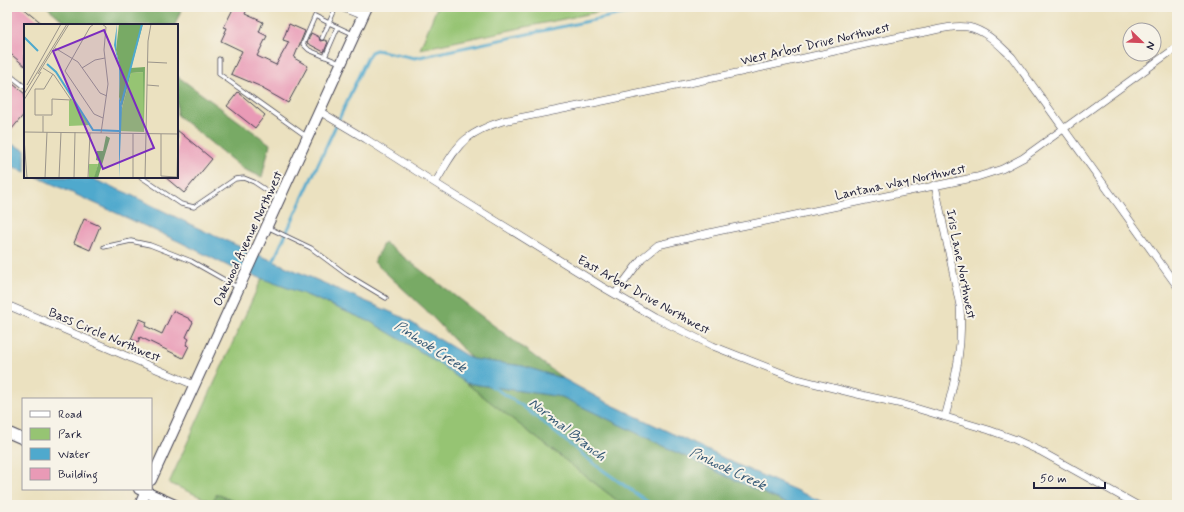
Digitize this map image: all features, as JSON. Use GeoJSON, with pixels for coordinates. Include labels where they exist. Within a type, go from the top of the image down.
{"type":"FeatureCollection","features":[{"type":"Feature","properties":{"kind":"street"},"geometry":{"type":"LineString","coordinates":[[341,7],[365,12]]}},
{"type":"Feature","properties":{"kind":"street","name":"Oakwood Avenue Northwest"},"geometry":{"type":"LineString","coordinates":[[152,478],[365,12]]}},
{"type":"Feature","properties":{"kind":"street","name":"West Arbor Drive Northwest"},"geometry":{"type":"LineString","coordinates":[[435,183],[454,152],[466,139],[503,121],[697,82],[888,39],[948,28],[967,27],[977,30],[994,40],[1012,57],[1177,286]]}},
{"type":"Feature","properties":{"kind":"street","name":"Lantana Way Northwest"},"geometry":{"type":"LineString","coordinates":[[615,294],[642,258],[658,245],[977,177],[1002,169],[1023,158],[1177,47]]}},
{"type":"Feature","properties":{"kind":"street","name":"East Arbor Drive Northwest"},"geometry":{"type":"LineString","coordinates":[[319,111],[615,294],[654,317],[713,346],[761,366],[798,379],[902,404],[1014,439],[1040,451],[1137,505]]}},
{"type":"Feature","properties":{"kind":"street","name":"Iris Lane Northwest"},"geometry":{"type":"LineString","coordinates":[[935,185],[960,306],[961,322],[960,353],[945,417]]}},
{"type":"Feature","properties":{"kind":"street","name":"Bass Circle Northwest"},"geometry":{"type":"LineString","coordinates":[[7,305],[194,385]]}},
{"type":"Feature","properties":{"kind":"street"},"geometry":{"type":"LineString","coordinates":[[7,432],[22,439]]}},
{"type":"Feature","properties":{"kind":"street"},"geometry":{"type":"LineString","coordinates":[[140,505],[144,490],[175,505]]}},
{"type":"Feature","properties":{"kind":"lane"},"geometry":{"type":"LineString","coordinates":[[322,38],[336,7]]}},
{"type":"Feature","properties":{"kind":"lane"},"geometry":{"type":"LineString","coordinates":[[341,64],[309,50],[303,44],[315,16],[354,35]]}},
{"type":"Feature","properties":{"kind":"lane"},"geometry":{"type":"LineString","coordinates":[[325,57],[338,27]]}},
{"type":"Feature","properties":{"kind":"lane"},"geometry":{"type":"LineString","coordinates":[[316,52],[317,48]]}},
{"type":"Feature","properties":{"kind":"lane"},"geometry":{"type":"LineString","coordinates":[[219,59],[219,74],[307,137]]}},
{"type":"Feature","properties":{"kind":"lane"},"geometry":{"type":"LineString","coordinates":[[7,73],[24,86]]}},
{"type":"Feature","properties":{"kind":"lane"},"geometry":{"type":"LineString","coordinates":[[143,178],[181,204],[194,207],[235,179],[244,178],[254,182],[279,198]]}},
{"type":"Feature","properties":{"kind":"lane"},"geometry":{"type":"LineString","coordinates":[[266,226],[311,248],[364,286],[386,298]]}},
{"type":"Feature","properties":{"kind":"lane"},"geometry":{"type":"LineString","coordinates":[[104,247],[131,241],[150,245],[191,262],[238,288]]}},
{"type":"Feature","properties":{"kind":"green space"},"geometry":{"type":"Polygon","coordinates":[[[47,7],[178,7],[181,10],[175,24],[67,24],[47,7]]]}},
{"type":"Feature","properties":{"kind":"green space"},"geometry":{"type":"Polygon","coordinates":[[[437,7],[621,7],[420,49],[437,7]]]}},
{"type":"Feature","properties":{"kind":"green space"},"geometry":{"type":"Polygon","coordinates":[[[178,77],[270,144],[262,177],[243,169],[178,116],[178,77]]]}},
{"type":"Feature","properties":{"kind":"green space"},"geometry":{"type":"Polygon","coordinates":[[[384,242],[564,379],[523,366],[472,359],[425,309],[374,262],[384,242]]]}},
{"type":"Feature","properties":{"kind":"green space"},"geometry":{"type":"Polygon","coordinates":[[[262,278],[371,322],[423,353],[466,383],[623,505],[242,505],[217,494],[212,502],[169,483],[262,278]]]}},
{"type":"Feature","properties":{"kind":"green space"},"geometry":{"type":"Polygon","coordinates":[[[466,383],[562,397],[728,477],[790,505],[623,505],[466,383]]]}},
{"type":"Feature","properties":{"kind":"green space"},"geometry":{"type":"Polygon","coordinates":[[[217,494],[242,505],[218,505],[212,502],[217,494]]]}},
{"type":"Feature","properties":{"kind":"water"},"geometry":{"type":"Polygon","coordinates":[[[7,142],[24,150],[24,172],[7,164],[7,142]]]}},
{"type":"Feature","properties":{"kind":"water","name":"Pinhook Creek"},"geometry":{"type":"Polygon","coordinates":[[[39,178],[90,178],[127,193],[204,231],[402,317],[472,359],[523,366],[564,379],[604,401],[738,465],[825,503],[842,505],[790,505],[728,477],[562,397],[466,383],[423,353],[371,322],[304,294],[228,266],[180,242],[39,178]]]}},
{"type":"Feature","properties":{"kind":"building"},"geometry":{"type":"Polygon","coordinates":[[[7,7],[22,7],[43,24],[24,24],[24,65],[7,51],[7,7]]]}},
{"type":"Feature","properties":{"kind":"building"},"geometry":{"type":"Polygon","coordinates":[[[234,7],[248,7],[245,14],[263,22],[259,32],[267,36],[257,56],[276,65],[289,42],[283,40],[289,24],[305,31],[294,58],[308,66],[288,103],[263,89],[264,88],[231,74],[242,51],[221,41],[227,28],[224,27],[234,7]]]}},
{"type":"Feature","properties":{"kind":"building"},"geometry":{"type":"Polygon","coordinates":[[[311,33],[319,37],[320,41],[325,40],[328,42],[324,52],[307,43],[311,33]]]}},
{"type":"Feature","properties":{"kind":"building"},"geometry":{"type":"Polygon","coordinates":[[[7,79],[24,93],[24,114],[7,135],[7,79]]]}},
{"type":"Feature","properties":{"kind":"building"},"geometry":{"type":"Polygon","coordinates":[[[238,92],[265,115],[255,128],[227,106],[238,92]]]}},
{"type":"Feature","properties":{"kind":"building"},"geometry":{"type":"Polygon","coordinates":[[[178,131],[212,159],[184,193],[166,178],[178,178],[178,131]]]}},
{"type":"Feature","properties":{"kind":"building"},"geometry":{"type":"Polygon","coordinates":[[[84,219],[100,226],[90,250],[74,243],[84,219]]]}},
{"type":"Feature","properties":{"kind":"building"},"geometry":{"type":"Polygon","coordinates":[[[173,311],[193,322],[186,337],[189,339],[186,345],[189,346],[183,358],[140,337],[138,342],[131,339],[140,319],[147,322],[145,326],[162,334],[173,311]]]}},
{"type":"Feature","properties":{"kind":"waterway"},"geometry":{"type":"LineString","coordinates":[[272,264],[371,52],[376,50],[415,58],[655,7]]}},
{"type":"Feature","properties":{"kind":"waterway","name":"Normal Branch"},"geometry":{"type":"LineString","coordinates":[[491,386],[524,407],[597,466],[652,505]]}}]}
